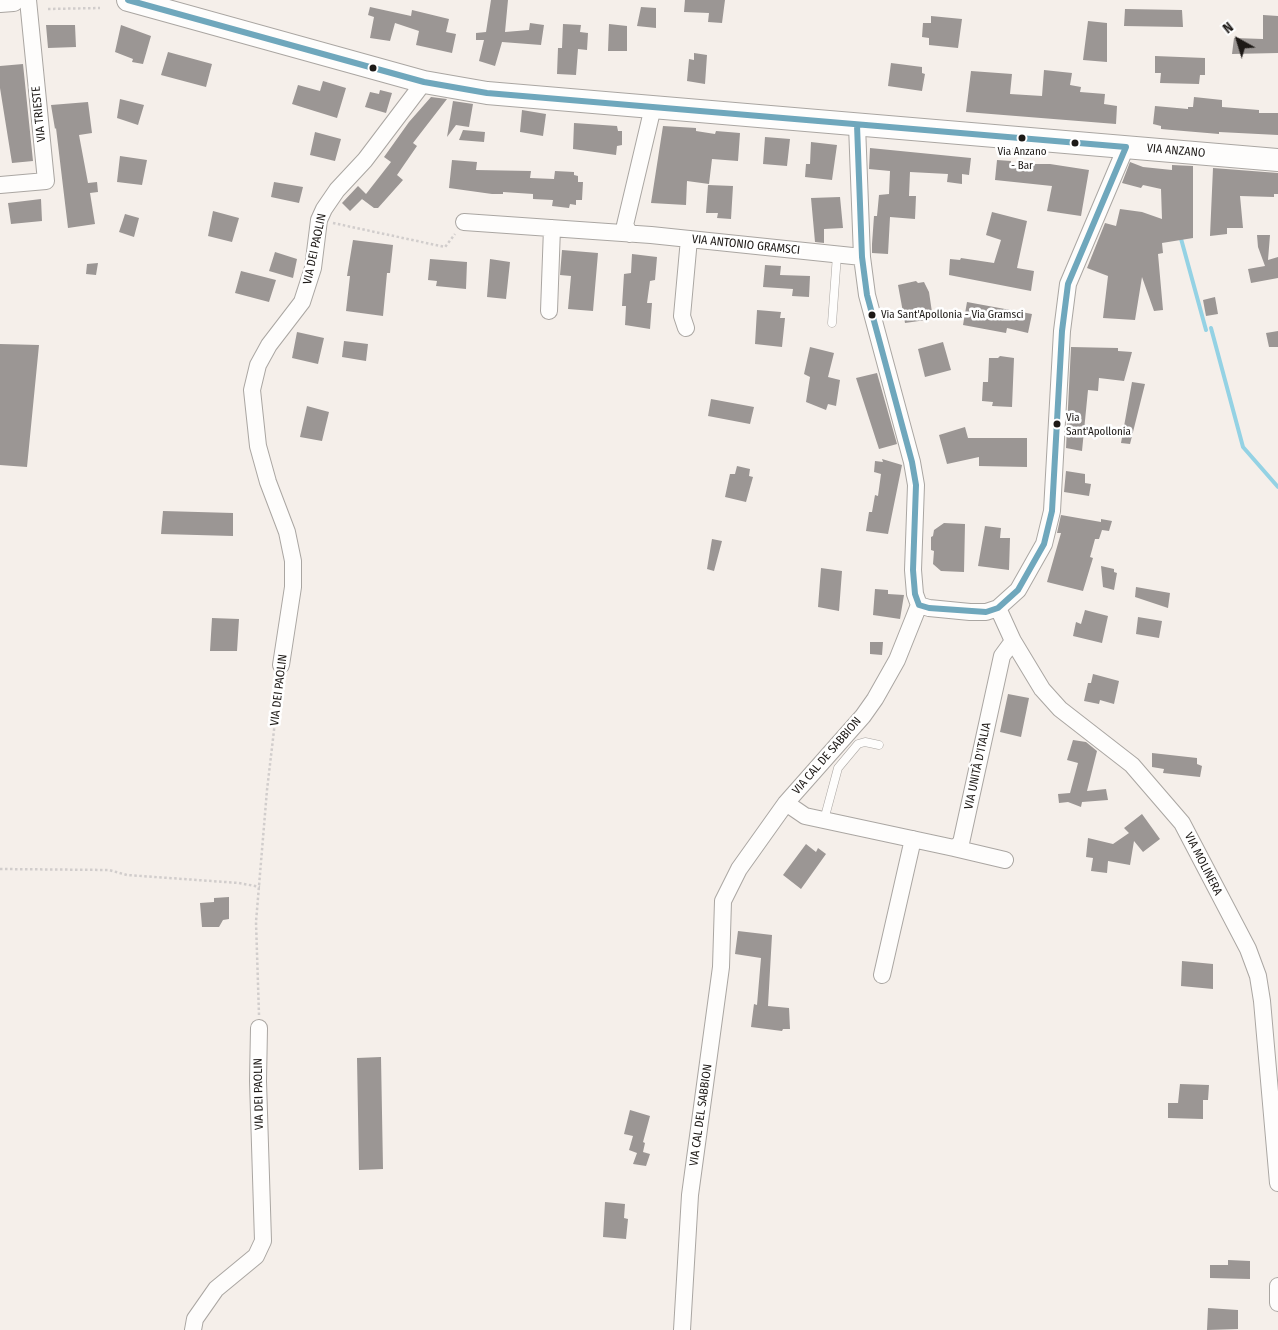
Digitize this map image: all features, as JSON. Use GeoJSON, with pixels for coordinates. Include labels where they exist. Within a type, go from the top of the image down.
{"type":"FeatureCollection","features":[{"type":"Feature","properties":{"kind":"main road"},"geometry":{"type":"LineString","coordinates":[[0,1],[13,0]]}},
{"type":"Feature","properties":{"kind":"main road","name":"VIA ANZANO"},"geometry":{"type":"LineString","coordinates":[[128,0],[424,82],[487,93],[1278,160]]}},
{"type":"Feature","properties":{"kind":"street","name":"VIA TRIESTE"},"geometry":{"type":"LineString","coordinates":[[0,185],[46,181],[28,0]]}},
{"type":"Feature","properties":{"kind":"street","name":"VIA DEI PAOLIN"},"geometry":{"type":"LineString","coordinates":[[282,665],[294,587],[293,561],[287,532],[268,482],[258,446],[252,390],[258,365],[270,345],[302,302],[313,268],[319,220],[330,198],[365,160],[424,82]]}},
{"type":"Feature","properties":{"kind":"street"},"geometry":{"type":"LineString","coordinates":[[630,234],[625,225],[653,107]]}},
{"type":"Feature","properties":{"kind":"street"},"geometry":{"type":"LineString","coordinates":[[858,125],[862,257],[872,320],[912,462],[916,486],[913,570],[915,594],[920,605],[929,608],[970,612],[986,612],[998,608],[1018,590],[1029,574],[1044,544],[1049,529],[1054,483],[1062,331],[1068,284],[1126,147]]}},
{"type":"Feature","properties":{"kind":"street","name":"VIA ANTONIO GRAMSCI"},"geometry":{"type":"LineString","coordinates":[[464,222],[689,239],[862,257]]}},
{"type":"Feature","properties":{"kind":"street"},"geometry":{"type":"LineString","coordinates":[[549,310],[552,228]]}},
{"type":"Feature","properties":{"kind":"street"},"geometry":{"type":"LineString","coordinates":[[686,328],[682,316],[689,239]]}},
{"type":"Feature","properties":{"kind":"street","name":"VIA CAL DE SABBION"},"geometry":{"type":"LineString","coordinates":[[723,901],[738,869],[786,803],[863,716],[875,699],[896,660],[920,605]]}},
{"type":"Feature","properties":{"kind":"street","name":"VIA MOLINERA"},"geometry":{"type":"LineString","coordinates":[[998,608],[1013,641],[1042,689],[1060,709],[1132,765],[1182,823],[1248,949],[1258,976],[1262,1001],[1278,1183]]}},
{"type":"Feature","properties":{"kind":"street","name":"VIA UNITÀ D'ITALIA"},"geometry":{"type":"LineString","coordinates":[[954,848],[962,843],[1002,656],[1013,641]]}},
{"type":"Feature","properties":{"kind":"street"},"geometry":{"type":"LineString","coordinates":[[786,803],[805,816],[1005,860]]}},
{"type":"Feature","properties":{"kind":"street"},"geometry":{"type":"LineString","coordinates":[[882,975],[913,839]]}},
{"type":"Feature","properties":{"kind":"street","name":"VIA CAL DEL SABBION"},"geometry":{"type":"LineString","coordinates":[[682,1330],[690,1195],[721,967],[723,901]]}},
{"type":"Feature","properties":{"kind":"street","name":"VIA DEI PAOLIN"},"geometry":{"type":"LineString","coordinates":[[193,1330],[195,1319],[216,1289],[256,1256],[263,1241],[258,1081],[259,1028]]}},
{"type":"Feature","properties":{"kind":"street"},"geometry":{"type":"LineString","coordinates":[[1278,1286],[1278,1304]]}},
{"type":"Feature","properties":{"kind":"lane"},"geometry":{"type":"LineString","coordinates":[[832,323],[838,255]]}},
{"type":"Feature","properties":{"kind":"lane"},"geometry":{"type":"LineString","coordinates":[[824,820],[838,768],[858,744],[865,742],[879,745]]}},
{"type":"Feature","properties":{"kind":"path"},"geometry":{"type":"LineString","coordinates":[[48,9],[100,8]]}},
{"type":"Feature","properties":{"kind":"path"},"geometry":{"type":"LineString","coordinates":[[319,220],[445,247],[464,222]]}},
{"type":"Feature","properties":{"kind":"path","name":"VIA DEI PAOLIN"},"geometry":{"type":"LineString","coordinates":[[259,1028],[256,922],[267,790],[282,665]]}},
{"type":"Feature","properties":{"kind":"path"},"geometry":{"type":"LineString","coordinates":[[0,869],[109,870],[127,875],[239,883],[260,887]]}},
{"type":"Feature","properties":{"kind":"building"},"geometry":{"type":"Polygon","coordinates":[[[491,0],[508,0],[505,32],[529,30],[530,23],[544,25],[541,45],[502,42],[495,66],[479,61],[484,40],[476,40],[476,33],[486,32],[491,0]]]}},
{"type":"Feature","properties":{"kind":"building"},"geometry":{"type":"Polygon","coordinates":[[[685,0],[725,0],[722,23],[708,22],[709,13],[684,12],[685,0]]]}},
{"type":"Feature","properties":{"kind":"building"},"geometry":{"type":"Polygon","coordinates":[[[370,7],[411,16],[412,10],[449,19],[446,32],[456,34],[452,53],[416,45],[419,31],[395,23],[390,41],[370,38],[374,17],[368,15],[370,7]]]}},
{"type":"Feature","properties":{"kind":"building"},"geometry":{"type":"Polygon","coordinates":[[[641,7],[656,8],[656,28],[637,26],[641,7]]]}},
{"type":"Feature","properties":{"kind":"building"},"geometry":{"type":"Polygon","coordinates":[[[1125,9],[1182,10],[1183,27],[1124,26],[1125,9]]]}},
{"type":"Feature","properties":{"kind":"building"},"geometry":{"type":"Polygon","coordinates":[[[1263,15],[1278,16],[1278,53],[1232,54],[1234,38],[1263,39],[1263,15]]]}},
{"type":"Feature","properties":{"kind":"building"},"geometry":{"type":"Polygon","coordinates":[[[931,16],[962,19],[958,48],[929,45],[929,38],[922,37],[923,23],[931,23],[931,16]]]}},
{"type":"Feature","properties":{"kind":"building"},"geometry":{"type":"Polygon","coordinates":[[[1088,21],[1107,23],[1107,62],[1083,60],[1088,21]]]}},
{"type":"Feature","properties":{"kind":"building"},"geometry":{"type":"Polygon","coordinates":[[[563,24],[581,25],[580,32],[588,33],[587,50],[578,49],[576,75],[557,74],[558,48],[562,48],[563,24]]]}},
{"type":"Feature","properties":{"kind":"building"},"geometry":{"type":"Polygon","coordinates":[[[609,24],[627,26],[627,51],[608,51],[609,24]]]}},
{"type":"Feature","properties":{"kind":"building"},"geometry":{"type":"Polygon","coordinates":[[[46,25],[75,25],[76,47],[48,48],[46,25]]]}},
{"type":"Feature","properties":{"kind":"building"},"geometry":{"type":"Polygon","coordinates":[[[121,25],[151,36],[143,64],[132,62],[133,59],[115,52],[121,25]]]}},
{"type":"Feature","properties":{"kind":"building"},"geometry":{"type":"Polygon","coordinates":[[[168,52],[212,64],[206,87],[161,75],[168,52]]]}},
{"type":"Feature","properties":{"kind":"building"},"geometry":{"type":"Polygon","coordinates":[[[694,53],[707,55],[705,84],[687,81],[689,59],[694,60],[694,53]]]}},
{"type":"Feature","properties":{"kind":"building"},"geometry":{"type":"Polygon","coordinates":[[[1155,56],[1205,58],[1205,75],[1200,75],[1199,84],[1160,83],[1161,73],[1155,73],[1155,56]]]}},
{"type":"Feature","properties":{"kind":"building"},"geometry":{"type":"Polygon","coordinates":[[[891,63],[922,67],[922,73],[925,74],[922,91],[888,86],[891,63]]]}},
{"type":"Feature","properties":{"kind":"building"},"geometry":{"type":"Polygon","coordinates":[[[23,64],[33,161],[12,163],[0,88],[0,66],[23,64]]]}},
{"type":"Feature","properties":{"kind":"building"},"geometry":{"type":"Polygon","coordinates":[[[1044,70],[1072,73],[1070,85],[1081,87],[1080,92],[1105,94],[1104,104],[1117,106],[1116,124],[966,112],[971,71],[1012,74],[1010,94],[1042,96],[1044,70]]]}},
{"type":"Feature","properties":{"kind":"building"},"geometry":{"type":"Polygon","coordinates":[[[323,81],[346,88],[337,118],[292,104],[298,85],[320,91],[323,81]]]}},
{"type":"Feature","properties":{"kind":"building"},"geometry":{"type":"Polygon","coordinates":[[[380,90],[392,93],[386,113],[365,107],[370,92],[379,94],[380,90]]]}},
{"type":"Feature","properties":{"kind":"building"},"geometry":{"type":"Polygon","coordinates":[[[431,97],[447,99],[413,143],[417,146],[397,175],[403,180],[378,208],[374,208],[362,199],[350,211],[342,203],[358,186],[366,194],[391,162],[384,157],[409,122],[431,97]]]}},
{"type":"Feature","properties":{"kind":"building"},"geometry":{"type":"Polygon","coordinates":[[[1194,97],[1222,100],[1222,107],[1259,110],[1259,113],[1278,113],[1278,135],[1219,132],[1219,134],[1172,130],[1161,129],[1161,126],[1153,124],[1155,106],[1188,109],[1188,107],[1193,107],[1194,97]]]}},
{"type":"Feature","properties":{"kind":"building"},"geometry":{"type":"Polygon","coordinates":[[[120,99],[144,105],[138,125],[117,118],[120,99]]]}},
{"type":"Feature","properties":{"kind":"building"},"geometry":{"type":"Polygon","coordinates":[[[453,101],[473,104],[469,127],[456,125],[447,137],[453,101]]]}},
{"type":"Feature","properties":{"kind":"building"},"geometry":{"type":"Polygon","coordinates":[[[88,102],[92,133],[79,135],[88,183],[97,182],[98,192],[90,193],[95,224],[68,228],[56,128],[51,105],[88,102]]]}},
{"type":"Feature","properties":{"kind":"building"},"geometry":{"type":"Polygon","coordinates":[[[522,110],[546,114],[543,136],[520,132],[522,110]]]}},
{"type":"Feature","properties":{"kind":"building"},"geometry":{"type":"Polygon","coordinates":[[[574,123],[617,126],[618,131],[622,131],[622,145],[617,146],[616,155],[573,149],[574,123]]]}},
{"type":"Feature","properties":{"kind":"building"},"geometry":{"type":"Polygon","coordinates":[[[663,126],[696,128],[696,131],[715,134],[716,131],[740,133],[738,161],[712,159],[709,184],[687,181],[686,205],[651,203],[663,126]]]}},
{"type":"Feature","properties":{"kind":"building"},"geometry":{"type":"Polygon","coordinates":[[[463,130],[485,132],[484,142],[459,140],[463,130]]]}},
{"type":"Feature","properties":{"kind":"building"},"geometry":{"type":"Polygon","coordinates":[[[315,132],[341,139],[335,161],[310,155],[315,132]]]}},
{"type":"Feature","properties":{"kind":"building"},"geometry":{"type":"Polygon","coordinates":[[[765,137],[790,139],[787,166],[763,164],[765,137]]]}},
{"type":"Feature","properties":{"kind":"building"},"geometry":{"type":"Polygon","coordinates":[[[811,142],[837,145],[832,180],[805,177],[806,164],[810,164],[811,142]]]}},
{"type":"Feature","properties":{"kind":"building"},"geometry":{"type":"Polygon","coordinates":[[[870,148],[971,158],[969,175],[962,174],[962,184],[947,182],[948,174],[910,172],[909,196],[916,196],[915,219],[890,217],[888,254],[872,253],[872,244],[874,216],[877,216],[879,195],[889,194],[890,171],[869,169],[870,148]]]}},
{"type":"Feature","properties":{"kind":"building"},"geometry":{"type":"Polygon","coordinates":[[[120,156],[147,160],[142,185],[117,182],[120,156]]]}},
{"type":"Feature","properties":{"kind":"building"},"geometry":{"type":"Polygon","coordinates":[[[452,160],[477,162],[476,170],[531,171],[530,178],[554,179],[555,171],[574,172],[574,175],[578,176],[578,182],[583,182],[582,200],[576,200],[576,205],[570,204],[569,208],[552,206],[553,200],[533,199],[533,194],[503,192],[503,194],[492,194],[449,188],[452,160]]]}},
{"type":"Feature","properties":{"kind":"building"},"geometry":{"type":"Polygon","coordinates":[[[997,160],[1011,161],[1011,164],[1050,164],[1089,170],[1081,216],[1047,211],[1052,186],[995,180],[997,160]]]}},
{"type":"Feature","properties":{"kind":"building"},"geometry":{"type":"Polygon","coordinates":[[[1130,162],[1143,167],[1172,170],[1172,165],[1193,166],[1193,238],[1162,243],[1163,253],[1158,254],[1163,310],[1154,311],[1142,277],[1135,320],[1103,318],[1108,276],[1087,268],[1105,223],[1116,226],[1120,209],[1142,212],[1162,219],[1161,189],[1143,185],[1141,188],[1122,183],[1130,162]]]}},
{"type":"Feature","properties":{"kind":"building"},"geometry":{"type":"Polygon","coordinates":[[[1213,168],[1278,173],[1278,194],[1274,194],[1274,197],[1240,196],[1243,228],[1227,228],[1227,234],[1210,236],[1213,168]]]}},
{"type":"Feature","properties":{"kind":"building"},"geometry":{"type":"Polygon","coordinates":[[[274,182],[303,187],[299,203],[271,197],[274,182]]]}},
{"type":"Feature","properties":{"kind":"building"},"geometry":{"type":"Polygon","coordinates":[[[708,185],[733,186],[731,219],[717,218],[718,213],[706,213],[708,185]]]}},
{"type":"Feature","properties":{"kind":"building"},"geometry":{"type":"Polygon","coordinates":[[[840,197],[843,228],[824,229],[824,243],[815,242],[811,198],[840,197]]]}},
{"type":"Feature","properties":{"kind":"building"},"geometry":{"type":"Polygon","coordinates":[[[41,199],[42,221],[11,224],[8,203],[41,199]]]}},
{"type":"Feature","properties":{"kind":"building"},"geometry":{"type":"Polygon","coordinates":[[[213,211],[239,218],[232,242],[208,236],[213,211]]]}},
{"type":"Feature","properties":{"kind":"building"},"geometry":{"type":"Polygon","coordinates":[[[992,212],[1027,221],[1017,268],[1034,271],[1031,291],[949,275],[950,259],[960,260],[961,258],[994,263],[1001,240],[986,235],[992,212]]]}},
{"type":"Feature","properties":{"kind":"building"},"geometry":{"type":"Polygon","coordinates":[[[125,214],[139,218],[134,237],[119,232],[125,214]]]}},
{"type":"Feature","properties":{"kind":"building"},"geometry":{"type":"Polygon","coordinates":[[[1257,235],[1270,235],[1268,260],[1278,257],[1278,278],[1251,283],[1248,269],[1265,266],[1258,247],[1257,235]]]}},
{"type":"Feature","properties":{"kind":"building"},"geometry":{"type":"Polygon","coordinates":[[[353,240],[393,245],[390,273],[387,273],[383,316],[346,311],[350,276],[347,276],[353,240]]]}},
{"type":"Feature","properties":{"kind":"building"},"geometry":{"type":"Polygon","coordinates":[[[562,250],[598,253],[593,311],[568,309],[571,276],[560,275],[562,250]]]}},
{"type":"Feature","properties":{"kind":"building"},"geometry":{"type":"Polygon","coordinates":[[[275,252],[297,259],[293,278],[269,271],[275,252]]]}},
{"type":"Feature","properties":{"kind":"building"},"geometry":{"type":"Polygon","coordinates":[[[632,254],[657,257],[655,280],[650,281],[647,303],[652,303],[650,329],[625,325],[626,306],[622,306],[624,274],[631,273],[632,254]]]}},
{"type":"Feature","properties":{"kind":"building"},"geometry":{"type":"Polygon","coordinates":[[[430,259],[467,262],[466,289],[436,286],[437,281],[428,280],[430,259]]]}},
{"type":"Feature","properties":{"kind":"building"},"geometry":{"type":"Polygon","coordinates":[[[490,259],[510,262],[506,299],[487,297],[490,259]]]}},
{"type":"Feature","properties":{"kind":"building"},"geometry":{"type":"Polygon","coordinates":[[[98,263],[96,275],[86,274],[87,264],[98,263]]]}},
{"type":"Feature","properties":{"kind":"building"},"geometry":{"type":"Polygon","coordinates":[[[765,265],[781,266],[780,275],[810,276],[809,297],[792,296],[793,289],[763,287],[765,265]]]}},
{"type":"Feature","properties":{"kind":"building"},"geometry":{"type":"Polygon","coordinates":[[[241,271],[276,280],[269,302],[235,293],[241,271]]]}},
{"type":"Feature","properties":{"kind":"building"},"geometry":{"type":"Polygon","coordinates":[[[916,281],[918,283],[924,282],[929,292],[933,319],[905,323],[898,285],[916,281]]]}},
{"type":"Feature","properties":{"kind":"building"},"geometry":{"type":"Polygon","coordinates":[[[1215,297],[1218,314],[1206,316],[1203,300],[1215,297]]]}},
{"type":"Feature","properties":{"kind":"building"},"geometry":{"type":"Polygon","coordinates":[[[967,302],[1032,314],[1028,333],[1007,328],[1006,333],[963,325],[967,302]]]}},
{"type":"Feature","properties":{"kind":"building"},"geometry":{"type":"Polygon","coordinates":[[[757,310],[781,312],[780,318],[785,318],[782,347],[755,344],[757,310]]]}},
{"type":"Feature","properties":{"kind":"building"},"geometry":{"type":"Polygon","coordinates":[[[1278,331],[1278,347],[1269,347],[1266,333],[1278,331]]]}},
{"type":"Feature","properties":{"kind":"building"},"geometry":{"type":"Polygon","coordinates":[[[297,332],[324,338],[318,364],[292,358],[297,332]]]}},
{"type":"Feature","properties":{"kind":"building"},"geometry":{"type":"Polygon","coordinates":[[[344,341],[368,344],[366,361],[342,357],[344,341]]]}},
{"type":"Feature","properties":{"kind":"building"},"geometry":{"type":"Polygon","coordinates":[[[943,342],[951,370],[925,377],[918,349],[943,342]]]}},
{"type":"Feature","properties":{"kind":"building"},"geometry":{"type":"Polygon","coordinates":[[[0,344],[39,345],[27,467],[0,465],[0,344]]]}},
{"type":"Feature","properties":{"kind":"building"},"geometry":{"type":"Polygon","coordinates":[[[810,347],[834,353],[828,377],[840,380],[836,406],[828,404],[826,410],[806,402],[810,377],[804,374],[810,347]]]}},
{"type":"Feature","properties":{"kind":"building"},"geometry":{"type":"Polygon","coordinates":[[[1071,347],[1118,348],[1118,351],[1132,352],[1124,381],[1099,378],[1098,391],[1088,390],[1082,451],[1066,448],[1071,347]]]}},
{"type":"Feature","properties":{"kind":"building"},"geometry":{"type":"Polygon","coordinates":[[[1000,356],[1014,358],[1012,407],[992,406],[993,402],[982,401],[983,382],[988,382],[989,358],[998,358],[1000,356]]]}},
{"type":"Feature","properties":{"kind":"building"},"geometry":{"type":"Polygon","coordinates":[[[877,373],[897,444],[879,449],[856,378],[877,373]]]}},
{"type":"Feature","properties":{"kind":"building"},"geometry":{"type":"Polygon","coordinates":[[[1132,382],[1145,384],[1130,444],[1121,443],[1132,382]]]}},
{"type":"Feature","properties":{"kind":"building"},"geometry":{"type":"Polygon","coordinates":[[[711,399],[754,407],[750,424],[708,416],[711,399]]]}},
{"type":"Feature","properties":{"kind":"building"},"geometry":{"type":"Polygon","coordinates":[[[307,406],[329,412],[322,441],[300,437],[307,406]]]}},
{"type":"Feature","properties":{"kind":"building"},"geometry":{"type":"Polygon","coordinates":[[[965,427],[968,438],[1027,438],[1027,467],[979,466],[979,457],[947,464],[939,435],[965,427]]]}},
{"type":"Feature","properties":{"kind":"building"},"geometry":{"type":"Polygon","coordinates":[[[882,459],[902,465],[888,534],[866,531],[869,512],[872,512],[875,495],[878,496],[881,474],[874,472],[875,461],[883,462],[882,459]]]}},
{"type":"Feature","properties":{"kind":"building"},"geometry":{"type":"Polygon","coordinates":[[[737,466],[750,469],[749,476],[753,477],[746,502],[725,497],[730,474],[735,474],[737,466]]]}},
{"type":"Feature","properties":{"kind":"building"},"geometry":{"type":"Polygon","coordinates":[[[1066,471],[1085,474],[1085,483],[1091,484],[1089,496],[1064,492],[1066,471]]]}},
{"type":"Feature","properties":{"kind":"building"},"geometry":{"type":"Polygon","coordinates":[[[163,511],[233,513],[233,536],[161,534],[163,511]]]}},
{"type":"Feature","properties":{"kind":"building"},"geometry":{"type":"Polygon","coordinates":[[[1061,515],[1101,522],[1101,519],[1112,521],[1109,531],[1102,530],[1099,539],[1095,539],[1090,557],[1093,558],[1083,591],[1047,582],[1061,533],[1057,533],[1061,515]]]}},
{"type":"Feature","properties":{"kind":"building"},"geometry":{"type":"Polygon","coordinates":[[[944,523],[965,524],[964,572],[941,571],[933,564],[934,551],[931,550],[931,537],[934,530],[944,523]]]}},
{"type":"Feature","properties":{"kind":"building"},"geometry":{"type":"Polygon","coordinates":[[[985,526],[1001,528],[1000,538],[1010,538],[1009,570],[978,566],[985,526]]]}},
{"type":"Feature","properties":{"kind":"building"},"geometry":{"type":"Polygon","coordinates":[[[712,539],[722,541],[714,571],[707,569],[712,539]]]}},
{"type":"Feature","properties":{"kind":"building"},"geometry":{"type":"Polygon","coordinates":[[[1101,566],[1114,569],[1114,572],[1117,573],[1114,590],[1103,587],[1101,566]]]}},
{"type":"Feature","properties":{"kind":"building"},"geometry":{"type":"Polygon","coordinates":[[[821,568],[842,571],[839,611],[818,607],[821,568]]]}},
{"type":"Feature","properties":{"kind":"building"},"geometry":{"type":"Polygon","coordinates":[[[1136,587],[1170,593],[1168,608],[1135,597],[1136,587]]]}},
{"type":"Feature","properties":{"kind":"building"},"geometry":{"type":"Polygon","coordinates":[[[875,589],[888,590],[888,594],[904,595],[900,619],[873,615],[875,589]]]}},
{"type":"Feature","properties":{"kind":"building"},"geometry":{"type":"Polygon","coordinates":[[[1085,610],[1108,616],[1102,643],[1073,636],[1076,622],[1081,624],[1085,610]]]}},
{"type":"Feature","properties":{"kind":"building"},"geometry":{"type":"Polygon","coordinates":[[[1138,617],[1162,621],[1159,638],[1136,634],[1138,617]]]}},
{"type":"Feature","properties":{"kind":"building"},"geometry":{"type":"Polygon","coordinates":[[[212,618],[239,619],[237,651],[210,651],[212,618]]]}},
{"type":"Feature","properties":{"kind":"building"},"geometry":{"type":"Polygon","coordinates":[[[870,642],[883,642],[882,655],[870,654],[870,642]]]}},
{"type":"Feature","properties":{"kind":"building"},"geometry":{"type":"Polygon","coordinates":[[[1093,674],[1119,681],[1114,704],[1100,700],[1099,704],[1084,701],[1088,683],[1091,683],[1093,674]]]}},
{"type":"Feature","properties":{"kind":"building"},"geometry":{"type":"Polygon","coordinates":[[[1008,694],[1029,698],[1021,737],[1000,732],[1008,694]]]}},
{"type":"Feature","properties":{"kind":"building"},"geometry":{"type":"Polygon","coordinates":[[[1073,740],[1086,742],[1097,751],[1087,791],[1106,789],[1108,800],[1082,802],[1081,807],[1068,802],[1059,803],[1058,794],[1070,793],[1078,763],[1067,760],[1073,740]]]}},
{"type":"Feature","properties":{"kind":"building"},"geometry":{"type":"Polygon","coordinates":[[[1152,753],[1197,758],[1197,764],[1202,766],[1200,777],[1163,773],[1164,769],[1152,767],[1152,753]]]}},
{"type":"Feature","properties":{"kind":"building"},"geometry":{"type":"Polygon","coordinates":[[[1142,814],[1160,839],[1143,852],[1134,841],[1130,865],[1108,861],[1107,873],[1091,871],[1093,858],[1086,857],[1088,838],[1113,844],[1129,833],[1124,828],[1142,814]]]}},
{"type":"Feature","properties":{"kind":"building"},"geometry":{"type":"Polygon","coordinates":[[[806,844],[816,852],[818,848],[826,854],[801,889],[783,875],[806,844]]]}},
{"type":"Feature","properties":{"kind":"building"},"geometry":{"type":"Polygon","coordinates":[[[229,897],[229,919],[223,920],[219,927],[202,927],[200,903],[214,902],[214,898],[229,897]]]}},
{"type":"Feature","properties":{"kind":"building"},"geometry":{"type":"Polygon","coordinates":[[[738,931],[772,935],[768,1006],[789,1008],[790,1029],[783,1029],[782,1031],[751,1027],[754,1004],[757,1005],[761,958],[735,954],[738,931]]]}},
{"type":"Feature","properties":{"kind":"building"},"geometry":{"type":"Polygon","coordinates":[[[1182,961],[1213,964],[1213,989],[1181,986],[1182,961]]]}},
{"type":"Feature","properties":{"kind":"building"},"geometry":{"type":"Polygon","coordinates":[[[381,1057],[383,1169],[359,1170],[357,1058],[381,1057]]]}},
{"type":"Feature","properties":{"kind":"building"},"geometry":{"type":"Polygon","coordinates":[[[1180,1084],[1209,1085],[1208,1100],[1203,1100],[1203,1119],[1168,1118],[1168,1103],[1178,1103],[1180,1084]]]}},
{"type":"Feature","properties":{"kind":"building"},"geometry":{"type":"Polygon","coordinates":[[[630,1110],[650,1116],[643,1142],[645,1143],[643,1152],[650,1154],[646,1166],[633,1164],[637,1153],[629,1150],[633,1136],[624,1134],[630,1110]]]}},
{"type":"Feature","properties":{"kind":"building"},"geometry":{"type":"Polygon","coordinates":[[[605,1202],[625,1204],[624,1218],[628,1219],[626,1239],[603,1237],[605,1202]]]}},
{"type":"Feature","properties":{"kind":"building"},"geometry":{"type":"Polygon","coordinates":[[[1228,1260],[1250,1261],[1250,1279],[1210,1278],[1210,1265],[1228,1265],[1228,1260]]]}},
{"type":"Feature","properties":{"kind":"building"},"geometry":{"type":"Polygon","coordinates":[[[1208,1308],[1238,1310],[1238,1329],[1207,1330],[1208,1308]]]}},
{"type":"Feature","properties":{"kind":"waterway"},"geometry":{"type":"LineString","coordinates":[[1180,235],[1206,330]]}},
{"type":"Feature","properties":{"kind":"waterway"},"geometry":{"type":"LineString","coordinates":[[1211,328],[1243,447],[1278,487]]}},
{"type":"Feature","properties":{"kind":"transit line"},"geometry":{"type":"LineString","coordinates":[[128,0],[424,82],[487,93],[1126,147],[1068,284],[1062,331],[1052,511],[1044,544],[1018,590],[998,608],[986,612],[929,608],[919,605],[915,594],[913,570],[916,485],[912,462],[867,295],[862,257],[857,125]]}},
{"type":"Feature","properties":{"kind":"place","name":"Via Anzano - Bar"},"geometry":{"type":"Point","coordinates":[1022,138]}},
{"type":"Feature","properties":{"kind":"place","name":"Via Sant'Apollonia - Via Gramsci"},"geometry":{"type":"Point","coordinates":[872,315]}},
{"type":"Feature","properties":{"kind":"place","name":"Via Sant'Apollonia"},"geometry":{"type":"Point","coordinates":[1057,424]}}]}
